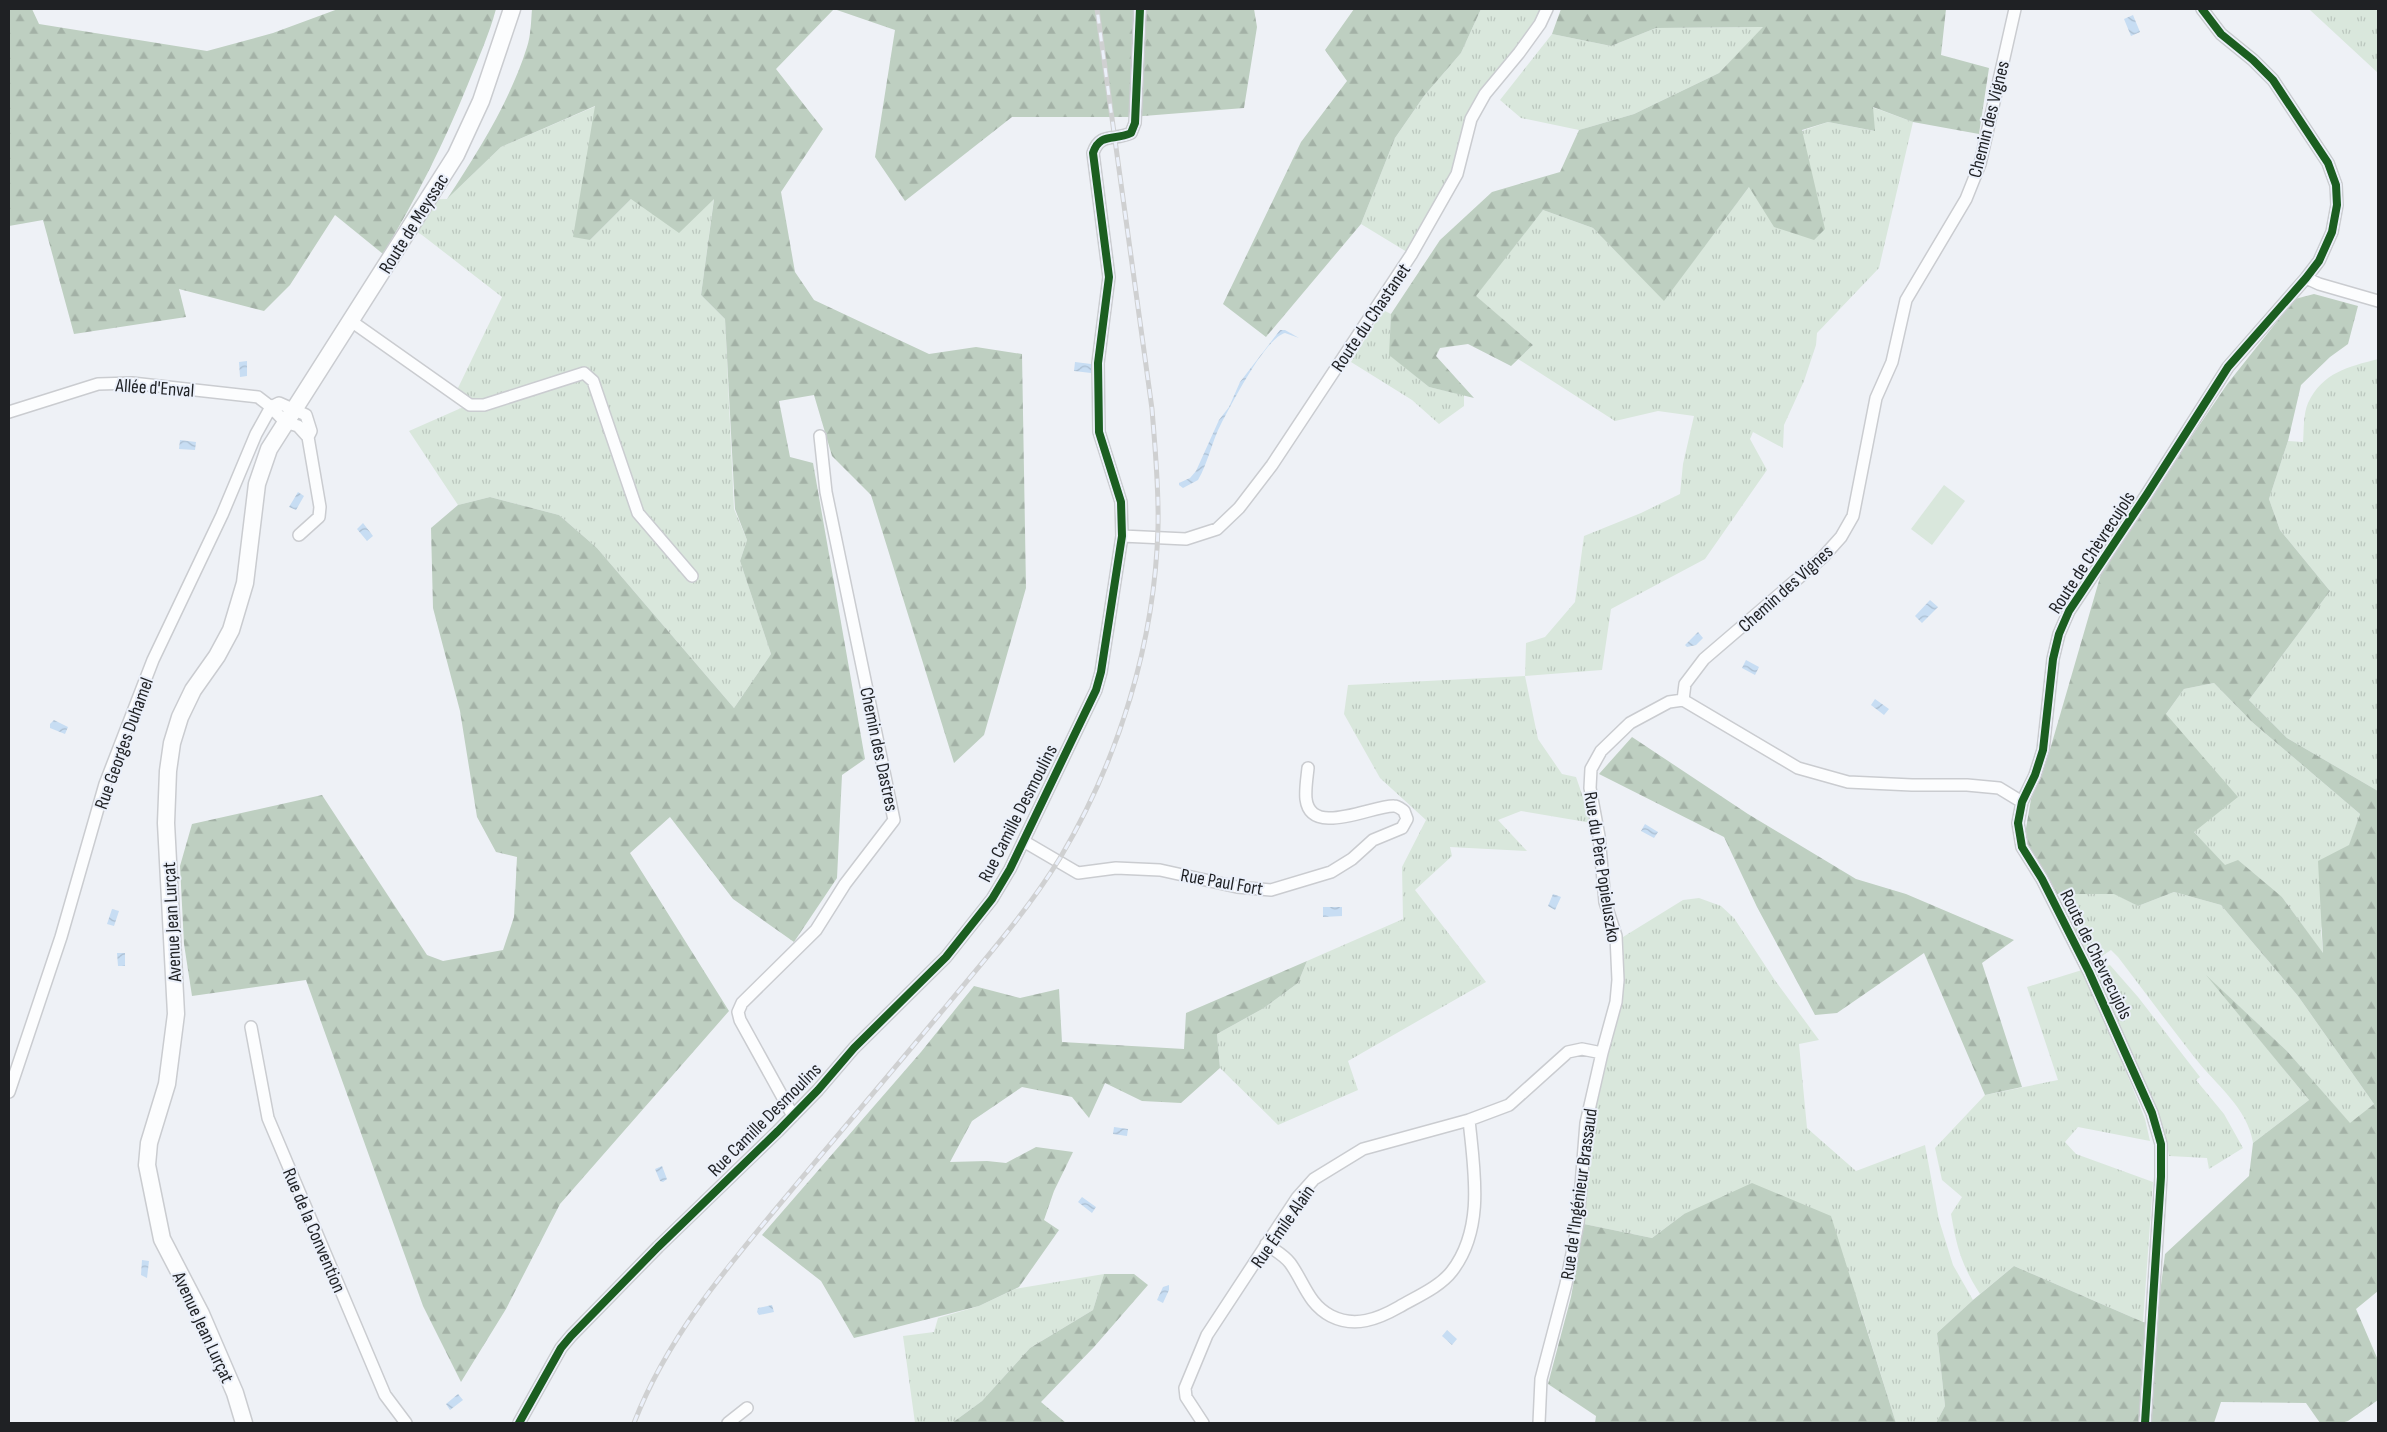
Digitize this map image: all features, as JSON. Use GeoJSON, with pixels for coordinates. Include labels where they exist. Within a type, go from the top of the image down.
{"type":"FeatureCollection","features":[{"type":"Feature","properties":{"kind":"main road","name":"Route de Meyssac"},"geometry":{"type":"LineString","coordinates":[[285,422],[456,154],[481,101],[512,9]]}},
{"type":"Feature","properties":{"kind":"main road","name":"Avenue Jean Lurçat"},"geometry":{"type":"LineString","coordinates":[[244,1423],[235,1394],[201,1314],[162,1239],[147,1165],[150,1143],[168,1084],[176,1014],[166,823],[168,771],[172,743],[180,717],[193,690],[217,656],[231,630],[245,583],[257,484],[269,449],[285,422]]}},
{"type":"Feature","properties":{"kind":"street","name":"Rue Camille Desmoulins"},"geometry":{"type":"LineString","coordinates":[[519,1423],[561,1348],[571,1336],[654,1251],[793,1116],[854,1048],[946,957],[992,899],[1025,842],[1096,690],[1101,672],[1122,536],[1121,502],[1099,425],[1098,364],[1109,277],[1092,153],[1096,144],[1102,138],[1131,133],[1135,123],[1140,9]]}},
{"type":"Feature","properties":{"kind":"street","name":"Route du Chastanet"},"geometry":{"type":"LineString","coordinates":[[1122,536],[1186,539],[1217,530],[1239,508],[1272,465],[1411,255],[1457,174],[1471,119],[1485,94],[1540,24],[1547,9]]}},
{"type":"Feature","properties":{"kind":"street","name":"Chemin des Vignes"},"geometry":{"type":"LineString","coordinates":[[1683,700],[1685,684],[1704,659],[1823,557],[1841,537],[1853,516],[1876,398],[1892,362],[1906,300],[1966,199],[1980,164],[2015,9]]}},
{"type":"Feature","properties":{"kind":"street","name":"Route de Chèvrecujols"},"geometry":{"type":"LineString","coordinates":[[2145,1423],[2161,1177],[2161,1144],[2152,1113],[2099,992],[2042,879],[2022,847],[2018,824],[2022,802],[2036,775],[2043,750],[2053,659],[2059,634],[2069,611],[2228,367],[2306,278],[2319,261],[2332,232],[2337,205],[2336,185],[2328,162],[2273,80],[2253,60],[2221,34],[2202,9]]}},
{"type":"Feature","properties":{"kind":"street"},"geometry":{"type":"LineString","coordinates":[[2306,278],[2319,284],[2378,301]]}},
{"type":"Feature","properties":{"kind":"street"},"geometry":{"type":"LineString","coordinates":[[351,321],[470,405],[484,406],[584,373],[593,381],[638,513],[692,576]]}},
{"type":"Feature","properties":{"kind":"street","name":"Allée d'Enval"},"geometry":{"type":"LineString","coordinates":[[9,412],[98,384],[132,383],[258,397],[271,407]]}},
{"type":"Feature","properties":{"kind":"street"},"geometry":{"type":"LineString","coordinates":[[299,535],[319,517],[320,507],[308,437],[298,426],[285,422],[271,407],[279,403],[294,408],[306,415],[311,431],[308,437]]}},
{"type":"Feature","properties":{"kind":"street","name":"Rue Georges Duhamel"},"geometry":{"type":"LineString","coordinates":[[9,1092],[62,937],[105,784],[153,660],[222,515],[256,434],[271,407]]}},
{"type":"Feature","properties":{"kind":"street","name":"Chemin des Dastres"},"geometry":{"type":"LineString","coordinates":[[793,1116],[740,1020],[738,1012],[742,1003],[816,930],[845,884],[894,820],[826,492],[820,436]]}},
{"type":"Feature","properties":{"kind":"street"},"geometry":{"type":"LineString","coordinates":[[1683,700],[1798,768],[1848,782],[1967,785],[1999,788],[2022,802]]}},
{"type":"Feature","properties":{"kind":"street","name":"Rue du Père Popieluszko"},"geometry":{"type":"LineString","coordinates":[[1602,1053],[1616,1002],[1618,980],[1616,936],[1605,902],[1599,836],[1590,788],[1591,769],[1601,751],[1630,723],[1669,702],[1683,700]]}},
{"type":"Feature","properties":{"kind":"street","name":"Rue Paul Fort"},"geometry":{"type":"LineString","coordinates":[[1025,842],[1078,873],[1116,868],[1160,870],[1178,872],[1237,887],[1271,890],[1331,872],[1352,859],[1372,840],[1402,828],[1406,819],[1404,811],[1396,806],[1381,807],[1352,817],[1329,818],[1319,816],[1309,809],[1306,799],[1308,768]]}},
{"type":"Feature","properties":{"kind":"street","name":"Rue de la Convention"},"geometry":{"type":"LineString","coordinates":[[251,1027],[268,1118],[385,1395],[406,1423]]}},
{"type":"Feature","properties":{"kind":"street","name":"Rue Émile Alain"},"geometry":{"type":"LineString","coordinates":[[1202,1423],[1186,1397],[1185,1388],[1207,1335],[1297,1198],[1314,1179],[1363,1149],[1469,1120],[1509,1105],[1568,1052],[1582,1049],[1602,1053]]}},
{"type":"Feature","properties":{"kind":"street","name":"Rue de l'Ingénieur Brassaud"},"geometry":{"type":"LineString","coordinates":[[1539,1423],[1540,1379],[1578,1223],[1586,1124],[1602,1053]]}},
{"type":"Feature","properties":{"kind":"street"},"geometry":{"type":"LineString","coordinates":[[1266,1244],[1289,1262],[1307,1294],[1318,1307],[1332,1316],[1349,1322],[1364,1322],[1383,1316],[1437,1284],[1452,1272],[1465,1249],[1473,1222],[1476,1183],[1469,1120]]}},
{"type":"Feature","properties":{"kind":"street"},"geometry":{"type":"LineString","coordinates":[[728,1423],[747,1408]]}},
{"type":"Feature","properties":{"kind":"green space"},"geometry":{"type":"Polygon","coordinates":[[[9,9],[32,9],[39,24],[207,51],[273,33],[338,9],[496,9],[483,47],[449,128],[407,213],[383,254],[335,215],[290,285],[264,311],[179,289],[186,317],[74,334],[43,220],[9,226],[9,9]]]}},
{"type":"Feature","properties":{"kind":"green space"},"geometry":{"type":"Polygon","coordinates":[[[532,9],[834,9],[776,69],[823,129],[781,192],[795,272],[814,300],[929,354],[976,347],[1022,354],[1026,588],[984,735],[954,763],[871,495],[832,456],[814,395],[779,401],[790,457],[813,463],[865,759],[842,775],[837,878],[794,942],[733,899],[670,817],[630,853],[729,1011],[560,1204],[506,1309],[461,1382],[423,1306],[306,980],[192,996],[184,944],[180,866],[192,824],[322,795],[427,955],[443,961],[503,950],[514,917],[517,857],[496,852],[477,817],[460,711],[433,608],[431,528],[458,505],[490,497],[559,515],[597,548],[734,708],[771,654],[740,561],[747,540],[735,509],[725,319],[701,295],[714,199],[679,233],[631,199],[590,240],[573,237],[595,106],[501,147],[447,199],[481,144],[512,87],[528,42],[532,9]]]}},
{"type":"Feature","properties":{"kind":"green space"},"geometry":{"type":"Polygon","coordinates":[[[834,9],[1254,9],[1257,27],[1244,108],[1131,117],[1012,117],[905,201],[875,157],[895,30],[834,9]]]}},
{"type":"Feature","properties":{"kind":"green space"},"geometry":{"type":"Polygon","coordinates":[[[1354,9],[1481,9],[1461,53],[1424,96],[1395,138],[1361,224],[1266,337],[1223,304],[1301,142],[1347,81],[1325,50],[1354,9]]]}},
{"type":"Feature","properties":{"kind":"green space"},"geometry":{"type":"Polygon","coordinates":[[[1481,9],[1545,9],[1533,29],[1473,102],[1450,178],[1407,252],[1361,224],[1395,138],[1424,96],[1461,53],[1481,9]]]}},
{"type":"Feature","properties":{"kind":"green space"},"geometry":{"type":"Polygon","coordinates":[[[1561,9],[1946,9],[1941,55],[1989,68],[1979,134],[1913,122],[1873,107],[1875,131],[1828,122],[1802,130],[1825,229],[1814,240],[1774,227],[1749,187],[1664,301],[1593,228],[1543,210],[1476,296],[1533,345],[1511,366],[1468,344],[1440,348],[1436,356],[1474,398],[1429,387],[1389,355],[1391,314],[1440,240],[1492,192],[1560,172],[1579,130],[1634,114],[1719,73],[1763,27],[1656,28],[1611,46],[1552,34],[1561,9]]]}},
{"type":"Feature","properties":{"kind":"green space"},"geometry":{"type":"Polygon","coordinates":[[[2378,9],[2378,73],[2310,10],[2378,9]]]}},
{"type":"Feature","properties":{"kind":"green space"},"geometry":{"type":"Polygon","coordinates":[[[1764,27],[1719,73],[1634,114],[1579,130],[1521,118],[1500,100],[1552,34],[1611,46],[1656,28],[1764,27]]]}},
{"type":"Feature","properties":{"kind":"green space"},"geometry":{"type":"Polygon","coordinates":[[[596,106],[590,240],[631,199],[714,198],[701,295],[725,319],[734,509],[747,540],[740,561],[771,654],[734,708],[597,548],[559,515],[490,497],[458,505],[409,431],[477,401],[457,390],[502,297],[422,235],[402,223],[416,200],[447,199],[501,147],[596,106]]]}},
{"type":"Feature","properties":{"kind":"green space"},"geometry":{"type":"Polygon","coordinates":[[[1872,107],[1913,122],[1879,268],[1817,333],[1816,345],[1804,381],[1784,425],[1783,448],[1753,432],[1750,439],[1767,470],[1705,559],[1611,609],[1602,670],[1525,676],[1526,643],[1545,637],[1575,602],[1584,536],[1641,513],[1680,494],[1683,464],[1694,416],[1658,411],[1615,421],[1518,359],[1533,345],[1475,296],[1543,210],[1593,228],[1664,300],[1749,187],[1802,131],[1828,122],[1874,131],[1872,107]]]}},
{"type":"Feature","properties":{"kind":"green space"},"geometry":{"type":"Polygon","coordinates":[[[2314,294],[2358,306],[2348,344],[2330,357],[2301,385],[2288,441],[2269,499],[2280,530],[2330,591],[2249,700],[2287,738],[2378,791],[2378,1291],[2356,1309],[2378,1360],[2378,1400],[2348,1421],[2341,1423],[2320,1423],[2306,1403],[2221,1402],[2214,1423],[1936,1423],[1945,1406],[1937,1333],[2014,1266],[2143,1322],[2156,1324],[2165,1254],[2249,1176],[2253,1143],[2309,1100],[2206,975],[2287,1051],[2350,1123],[2374,1104],[2298,996],[2221,905],[2174,892],[2138,906],[2114,894],[2054,894],[2024,840],[2031,799],[2049,753],[2103,567],[2228,383],[2295,299],[2314,294]],[[2214,683],[2184,689],[2166,714],[2238,797],[2194,832],[2225,865],[2238,860],[2282,897],[2323,953],[2318,861],[2349,845],[2360,814],[2252,722],[2214,683]]]}},
{"type":"Feature","properties":{"kind":"green space"},"geometry":{"type":"Polygon","coordinates":[[[1383,310],[1391,314],[1390,355],[1429,387],[1464,395],[1464,406],[1439,424],[1412,400],[1351,362],[1383,310]]]}},
{"type":"Feature","properties":{"kind":"green space"},"geometry":{"type":"Polygon","coordinates":[[[2378,359],[2378,791],[2287,738],[2249,700],[2330,591],[2280,530],[2269,499],[2288,441],[2303,442],[2306,407],[2321,384],[2337,372],[2378,359]]]}},
{"type":"Feature","properties":{"kind":"green space"},"geometry":{"type":"Polygon","coordinates":[[[1944,485],[1965,501],[1932,545],[1911,529],[1944,485]]]}},
{"type":"Feature","properties":{"kind":"green space"},"geometry":{"type":"Polygon","coordinates":[[[1525,676],[1538,739],[1562,774],[1576,777],[1592,823],[1521,811],[1498,820],[1527,851],[1450,847],[1452,856],[1415,890],[1486,982],[1348,1061],[1358,1090],[1278,1125],[1220,1068],[1217,1034],[1264,1008],[1298,983],[1307,961],[1403,919],[1402,867],[1426,820],[1380,778],[1344,714],[1348,685],[1525,676]]]}},
{"type":"Feature","properties":{"kind":"green space"},"geometry":{"type":"Polygon","coordinates":[[[2214,683],[2252,722],[2360,814],[2321,929],[2323,954],[2282,897],[2225,866],[2194,832],[2166,714],[2184,689],[2214,683]]]}},
{"type":"Feature","properties":{"kind":"green space"},"geometry":{"type":"Polygon","coordinates":[[[1632,737],[1748,814],[1856,879],[1906,894],[2014,940],[1982,963],[2022,1087],[1985,1095],[1924,953],[1837,1013],[1815,1015],[1757,907],[1724,837],[1599,774],[1632,737]]]}},
{"type":"Feature","properties":{"kind":"green space"},"geometry":{"type":"Polygon","coordinates":[[[2174,892],[2221,905],[2298,996],[2374,1104],[2350,1124],[2287,1051],[2210,979],[2309,1100],[2253,1143],[2250,1130],[2238,1108],[2195,1058],[2118,957],[2111,950],[2093,962],[2062,907],[2077,893],[2113,893],[2138,906],[2174,892]]]}},
{"type":"Feature","properties":{"kind":"green space"},"geometry":{"type":"Polygon","coordinates":[[[1699,898],[1721,906],[1734,918],[1774,979],[1819,1040],[1799,1044],[1807,1128],[1856,1171],[1925,1145],[1939,1220],[1953,1265],[1973,1300],[1937,1333],[1945,1406],[1936,1423],[1896,1423],[1858,1301],[1684,1214],[1652,1238],[1584,1224],[1594,1116],[1624,983],[1623,937],[1683,900],[1699,898]]]}},
{"type":"Feature","properties":{"kind":"green space"},"geometry":{"type":"Polygon","coordinates":[[[1307,961],[1298,983],[1264,1008],[1217,1034],[1220,1068],[1181,1103],[1142,1101],[1105,1083],[1089,1118],[1072,1097],[1022,1087],[972,1121],[950,1162],[987,1161],[1006,1163],[1036,1147],[1073,1152],[1054,1191],[1044,1220],[1059,1230],[1019,1287],[979,1306],[854,1338],[821,1281],[762,1235],[921,1052],[974,986],[1020,998],[1059,989],[1062,1042],[1184,1049],[1186,1013],[1307,961]]]}},
{"type":"Feature","properties":{"kind":"green space"},"geometry":{"type":"Polygon","coordinates":[[[2110,965],[2138,997],[2200,1077],[2196,1080],[2224,1114],[2243,1148],[2209,1169],[2207,1158],[2169,1156],[2165,1134],[2096,973],[2103,967],[2110,965]]]}},
{"type":"Feature","properties":{"kind":"green space"},"geometry":{"type":"Polygon","coordinates":[[[2082,970],[2092,987],[2145,1119],[2150,1141],[2078,1127],[2065,1142],[2076,1154],[2153,1182],[2143,1322],[2014,1266],[1980,1294],[1964,1264],[1953,1226],[1951,1214],[1962,1197],[1942,1180],[1935,1148],[1985,1095],[2058,1080],[2027,987],[2082,970]]]}},
{"type":"Feature","properties":{"kind":"green space"},"geometry":{"type":"Polygon","coordinates":[[[1752,1183],[1831,1216],[1896,1423],[1595,1423],[1596,1416],[1548,1384],[1571,1297],[1584,1224],[1652,1238],[1684,1214],[1752,1183]]]}},
{"type":"Feature","properties":{"kind":"green space"},"geometry":{"type":"Polygon","coordinates":[[[1104,1274],[1093,1310],[1030,1348],[982,1401],[952,1423],[915,1423],[903,1336],[934,1332],[938,1318],[979,1306],[1015,1289],[1104,1274]]]}},
{"type":"Feature","properties":{"kind":"green space"},"geometry":{"type":"Polygon","coordinates":[[[1104,1274],[1134,1274],[1148,1285],[1094,1347],[1041,1402],[1066,1423],[952,1423],[982,1401],[1030,1348],[1093,1310],[1104,1274]]]}},
{"type":"Feature","properties":{"kind":"water"},"geometry":{"type":"Polygon","coordinates":[[[2133,15],[2140,32],[2131,36],[2124,19],[2133,15]]]}},
{"type":"Feature","properties":{"kind":"water"},"geometry":{"type":"Polygon","coordinates":[[[1280,330],[1285,330],[1299,338],[1285,333],[1268,347],[1240,388],[1218,431],[1198,480],[1183,488],[1179,483],[1190,478],[1196,471],[1219,420],[1229,407],[1240,382],[1280,330]]]}},
{"type":"Feature","properties":{"kind":"water"},"geometry":{"type":"Polygon","coordinates":[[[247,361],[247,376],[240,377],[239,362],[247,361]]]}},
{"type":"Feature","properties":{"kind":"water"},"geometry":{"type":"Polygon","coordinates":[[[1075,362],[1091,364],[1091,373],[1074,371],[1075,362]]]}},
{"type":"Feature","properties":{"kind":"water"},"geometry":{"type":"Polygon","coordinates":[[[180,440],[196,442],[195,450],[179,449],[180,440]]]}},
{"type":"Feature","properties":{"kind":"water"},"geometry":{"type":"Polygon","coordinates":[[[298,492],[304,496],[296,510],[289,507],[298,492]]]}},
{"type":"Feature","properties":{"kind":"water"},"geometry":{"type":"Polygon","coordinates":[[[363,523],[373,536],[367,541],[357,529],[363,523]]]}},
{"type":"Feature","properties":{"kind":"water"},"geometry":{"type":"Polygon","coordinates":[[[1930,600],[1938,607],[1922,623],[1915,616],[1930,600]]]}},
{"type":"Feature","properties":{"kind":"water"},"geometry":{"type":"Polygon","coordinates":[[[1698,632],[1703,638],[1696,645],[1687,647],[1685,645],[1698,632]]]}},
{"type":"Feature","properties":{"kind":"water"},"geometry":{"type":"Polygon","coordinates":[[[1746,660],[1759,667],[1755,675],[1742,668],[1746,660]]]}},
{"type":"Feature","properties":{"kind":"water"},"geometry":{"type":"Polygon","coordinates":[[[1875,699],[1889,709],[1884,715],[1871,705],[1875,699]]]}},
{"type":"Feature","properties":{"kind":"water"},"geometry":{"type":"Polygon","coordinates":[[[54,720],[68,727],[65,734],[50,728],[50,724],[54,720]]]}},
{"type":"Feature","properties":{"kind":"water"},"geometry":{"type":"Polygon","coordinates":[[[1645,824],[1658,832],[1654,838],[1641,831],[1645,824]]]}},
{"type":"Feature","properties":{"kind":"water"},"geometry":{"type":"Polygon","coordinates":[[[1553,894],[1561,897],[1555,910],[1548,906],[1553,894]]]}},
{"type":"Feature","properties":{"kind":"water"},"geometry":{"type":"Polygon","coordinates":[[[1323,907],[1342,907],[1342,916],[1323,917],[1323,907]]]}},
{"type":"Feature","properties":{"kind":"water"},"geometry":{"type":"Polygon","coordinates":[[[112,909],[119,911],[114,926],[107,924],[112,909]]]}},
{"type":"Feature","properties":{"kind":"water"},"geometry":{"type":"Polygon","coordinates":[[[117,953],[125,953],[125,966],[118,966],[117,953]]]}},
{"type":"Feature","properties":{"kind":"water"},"geometry":{"type":"Polygon","coordinates":[[[1114,1127],[1128,1129],[1127,1136],[1113,1134],[1114,1127]]]}},
{"type":"Feature","properties":{"kind":"water"},"geometry":{"type":"Polygon","coordinates":[[[662,1166],[667,1179],[663,1182],[660,1181],[655,1169],[662,1166]]]}},
{"type":"Feature","properties":{"kind":"water"},"geometry":{"type":"Polygon","coordinates":[[[1082,1197],[1096,1207],[1092,1213],[1078,1202],[1082,1197]]]}},
{"type":"Feature","properties":{"kind":"water"},"geometry":{"type":"Polygon","coordinates":[[[142,1260],[149,1261],[147,1278],[141,1275],[142,1260]]]}},
{"type":"Feature","properties":{"kind":"water"},"geometry":{"type":"Polygon","coordinates":[[[1169,1285],[1169,1290],[1163,1303],[1157,1300],[1163,1287],[1169,1285]]]}},
{"type":"Feature","properties":{"kind":"water"},"geometry":{"type":"Polygon","coordinates":[[[772,1305],[774,1312],[759,1315],[757,1312],[758,1308],[772,1305]]]}},
{"type":"Feature","properties":{"kind":"water"},"geometry":{"type":"Polygon","coordinates":[[[1447,1330],[1457,1339],[1452,1345],[1442,1336],[1447,1330]]]}},
{"type":"Feature","properties":{"kind":"water"},"geometry":{"type":"Polygon","coordinates":[[[458,1394],[463,1400],[450,1410],[446,1404],[458,1394]]]}},
{"type":"Feature","properties":{"kind":"railway"},"geometry":{"type":"LineString","coordinates":[[634,1423],[666,1357],[706,1296],[752,1237],[992,951],[1048,877],[1081,820],[1100,781],[1130,699],[1150,613],[1158,527],[1157,482],[1152,409],[1097,9]]}},
{"type":"Feature","properties":{"kind":"cycle path"},"geometry":{"type":"LineString","coordinates":[[519,1423],[561,1348],[571,1336],[658,1247],[818,1090],[854,1048],[946,957],[992,899],[1010,869],[1096,690],[1101,672],[1122,536],[1121,502],[1099,432],[1098,363],[1109,277],[1093,153],[1100,142],[1108,138],[1131,133],[1135,123],[1140,9]]}},
{"type":"Feature","properties":{"kind":"cycle path"},"geometry":{"type":"LineString","coordinates":[[2145,1423],[2161,1177],[2161,1144],[2152,1113],[2089,972],[2042,879],[2022,847],[2018,823],[2022,802],[2035,775],[2043,750],[2053,659],[2059,634],[2069,611],[2228,367],[2306,278],[2319,261],[2332,232],[2337,205],[2336,185],[2328,163],[2273,80],[2253,60],[2221,34],[2202,9]]}}]}
